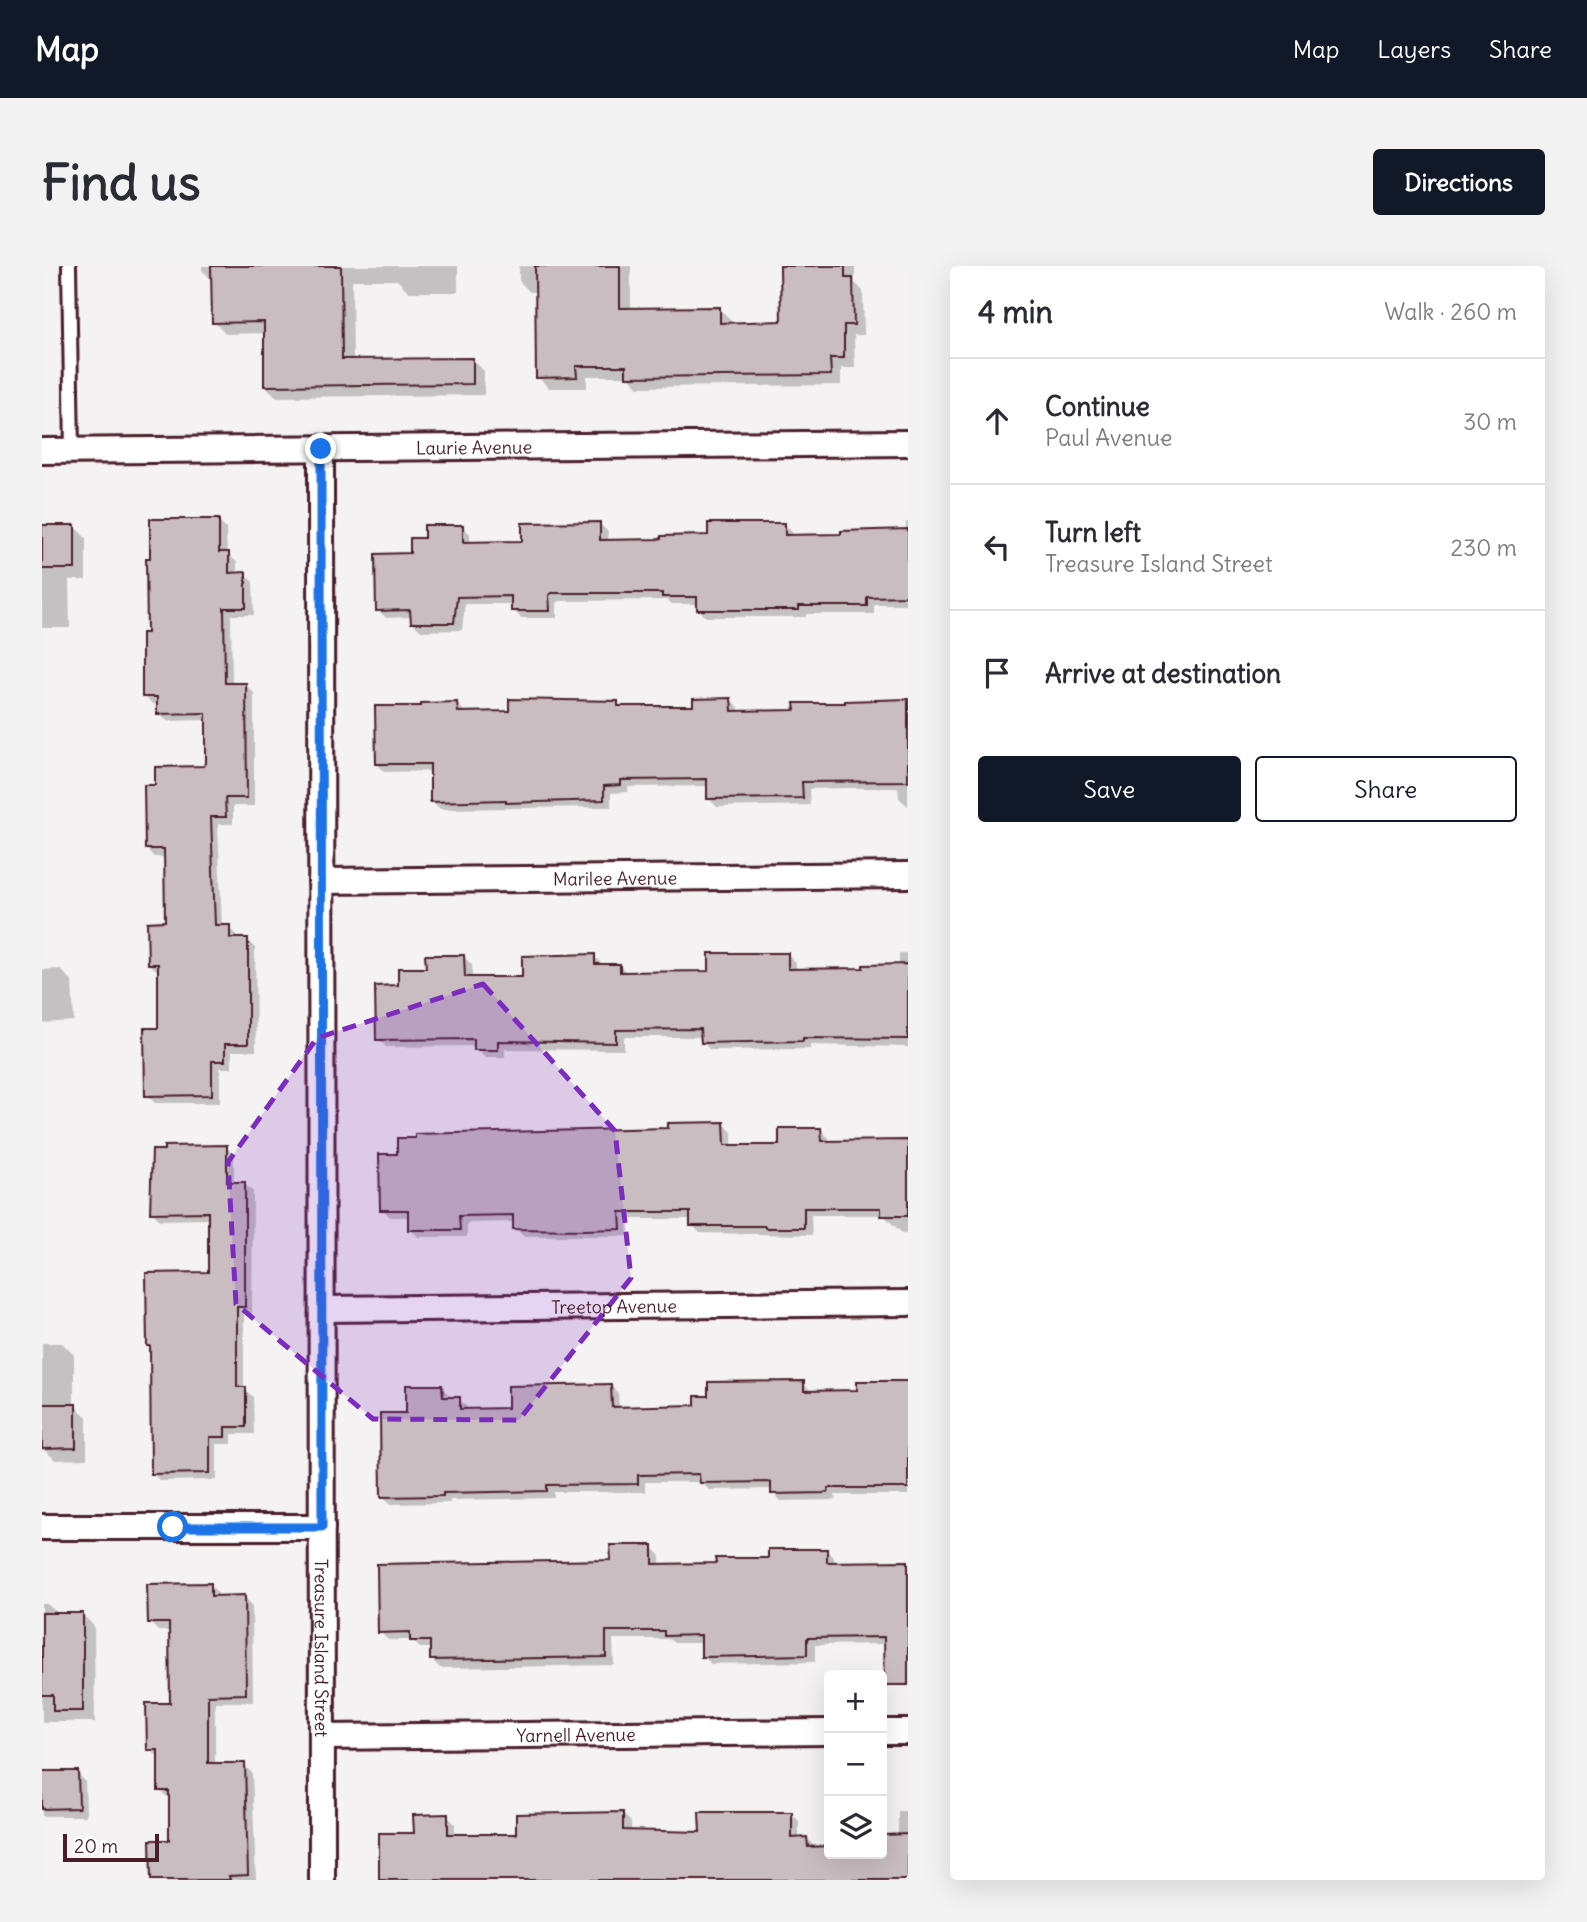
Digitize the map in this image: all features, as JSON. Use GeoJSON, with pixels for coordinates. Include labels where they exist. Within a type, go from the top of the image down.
{"type":"FeatureCollection","features":[{"type":"Feature","properties":{"kind":"street","name":"Laurie Avenue"},"geometry":{"type":"LineString","coordinates":[[42,451],[908,443]]}},
{"type":"Feature","properties":{"kind":"street","name":"Treasure Island Street"},"geometry":{"type":"LineString","coordinates":[[321,449],[323,1880]]}},
{"type":"Feature","properties":{"kind":"street","name":"Marilee Avenue"},"geometry":{"type":"LineString","coordinates":[[321,881],[908,875]]}},
{"type":"Feature","properties":{"kind":"street","name":"Treetop Avenue"},"geometry":{"type":"LineString","coordinates":[[322,1309],[908,1303]]}},
{"type":"Feature","properties":{"kind":"street"},"geometry":{"type":"LineString","coordinates":[[42,1527],[322,1527]]}},
{"type":"Feature","properties":{"kind":"street","name":"Yarnell Avenue"},"geometry":{"type":"LineString","coordinates":[[322,1737],[824,1732]]}},
{"type":"Feature","properties":{"kind":"street"},"geometry":{"type":"LineString","coordinates":[[887,1732],[908,1732]]}},
{"type":"Feature","properties":{"kind":"lane"},"geometry":{"type":"LineString","coordinates":[[69,266],[72,451]]}},
{"type":"Feature","properties":{"kind":"highlighted area"},"geometry":{"type":"Polygon","coordinates":[[[483,984],[615,1131],[631,1278],[519,1420],[373,1419],[236,1304],[228,1162],[317,1038],[483,984]]]}},
{"type":"Feature","properties":{"kind":"building"},"geometry":{"type":"Polygon","coordinates":[[[211,266],[341,266],[342,359],[473,358],[473,384],[264,386],[264,322],[212,323],[211,266]]]}},
{"type":"Feature","properties":{"kind":"building"},"geometry":{"type":"Polygon","coordinates":[[[535,266],[620,266],[620,308],[720,307],[720,323],[781,321],[780,266],[845,266],[845,278],[853,278],[854,325],[844,325],[844,358],[830,358],[831,375],[626,377],[626,366],[576,366],[577,377],[536,378],[535,266]]]}},
{"type":"Feature","properties":{"kind":"building"},"geometry":{"type":"Polygon","coordinates":[[[150,519],[219,519],[219,552],[229,552],[229,573],[246,572],[246,608],[224,608],[225,683],[246,683],[247,798],[225,798],[226,817],[211,817],[215,925],[230,925],[230,938],[248,938],[248,1044],[225,1044],[225,1061],[212,1061],[212,1095],[145,1096],[144,1028],[158,1028],[158,964],[148,964],[147,922],[165,921],[164,849],[145,849],[144,785],[155,785],[155,767],[204,766],[206,763],[206,713],[157,714],[157,697],[142,697],[142,633],[147,633],[146,558],[150,558],[150,519]]]}},
{"type":"Feature","properties":{"kind":"building"},"geometry":{"type":"Polygon","coordinates":[[[600,522],[600,540],[708,535],[708,523],[785,523],[785,535],[908,529],[908,596],[867,597],[867,606],[799,606],[799,610],[697,610],[697,597],[662,597],[662,593],[552,593],[549,595],[550,611],[511,611],[511,596],[457,597],[454,623],[411,623],[410,610],[376,611],[375,554],[410,553],[410,538],[424,538],[424,525],[463,525],[463,542],[522,541],[522,523],[600,522]]]}},
{"type":"Feature","properties":{"kind":"building"},"geometry":{"type":"Polygon","coordinates":[[[42,525],[75,525],[75,569],[42,569],[42,525]]]}},
{"type":"Feature","properties":{"kind":"building"},"geometry":{"type":"Polygon","coordinates":[[[731,698],[732,711],[795,710],[794,703],[908,699],[908,781],[802,782],[803,798],[707,799],[707,779],[621,780],[621,785],[604,786],[604,800],[430,802],[430,764],[376,764],[375,706],[421,706],[421,703],[457,702],[458,712],[509,711],[509,699],[618,701],[618,706],[693,706],[693,699],[731,698]]]}},
{"type":"Feature","properties":{"kind":"building"},"geometry":{"type":"Polygon","coordinates":[[[709,953],[788,953],[788,969],[863,968],[863,965],[908,964],[908,1039],[803,1038],[803,1041],[701,1043],[700,1029],[616,1030],[616,1043],[498,1041],[498,1050],[474,1050],[474,1039],[376,1040],[375,986],[398,985],[398,968],[426,968],[425,955],[464,955],[465,977],[522,977],[522,956],[595,954],[595,964],[620,964],[620,972],[709,971],[709,953]]]}},
{"type":"Feature","properties":{"kind":"building"},"geometry":{"type":"Polygon","coordinates":[[[724,1122],[725,1145],[779,1145],[779,1128],[821,1128],[822,1141],[908,1140],[908,1216],[881,1216],[881,1208],[804,1208],[804,1228],[765,1228],[690,1226],[690,1212],[620,1212],[621,1229],[583,1230],[513,1229],[513,1215],[459,1216],[460,1230],[408,1230],[408,1210],[380,1210],[379,1154],[397,1154],[397,1138],[415,1138],[415,1134],[668,1128],[668,1123],[724,1122]]]}},
{"type":"Feature","properties":{"kind":"building"},"geometry":{"type":"Polygon","coordinates":[[[227,1145],[227,1182],[245,1182],[245,1307],[237,1307],[237,1387],[246,1387],[246,1427],[225,1427],[225,1437],[210,1437],[210,1473],[151,1474],[150,1346],[147,1346],[146,1273],[208,1272],[208,1212],[150,1213],[152,1150],[164,1150],[164,1146],[227,1145]]]}},
{"type":"Feature","properties":{"kind":"building"},"geometry":{"type":"Polygon","coordinates":[[[804,1381],[804,1391],[857,1390],[857,1381],[908,1381],[908,1488],[828,1488],[828,1493],[771,1494],[771,1482],[700,1483],[699,1474],[638,1475],[638,1484],[547,1485],[547,1491],[381,1497],[380,1413],[406,1413],[406,1385],[442,1385],[443,1397],[460,1397],[460,1409],[508,1408],[508,1386],[611,1384],[612,1407],[695,1405],[695,1396],[708,1396],[708,1382],[804,1381]]]}},
{"type":"Feature","properties":{"kind":"building"},"geometry":{"type":"Polygon","coordinates":[[[42,1404],[76,1404],[76,1448],[42,1449],[42,1404]]]}},
{"type":"Feature","properties":{"kind":"building"},"geometry":{"type":"Polygon","coordinates":[[[610,1545],[653,1545],[653,1564],[716,1563],[715,1558],[768,1558],[768,1549],[827,1549],[827,1562],[908,1561],[908,1685],[887,1685],[884,1637],[807,1638],[807,1655],[701,1657],[701,1635],[664,1636],[664,1631],[606,1631],[606,1657],[430,1660],[430,1641],[410,1641],[410,1632],[378,1633],[377,1564],[611,1560],[610,1545]]]}},
{"type":"Feature","properties":{"kind":"building"},"geometry":{"type":"Polygon","coordinates":[[[211,1583],[211,1596],[245,1595],[246,1694],[208,1695],[208,1763],[245,1763],[248,1875],[229,1876],[230,1880],[151,1880],[150,1840],[169,1840],[169,1791],[158,1791],[158,1750],[147,1750],[146,1703],[170,1703],[169,1623],[148,1623],[147,1584],[211,1583]]]}},
{"type":"Feature","properties":{"kind":"building"},"geometry":{"type":"Polygon","coordinates":[[[42,1613],[83,1613],[83,1711],[53,1711],[53,1695],[42,1695],[42,1613]]]}},
{"type":"Feature","properties":{"kind":"building"},"geometry":{"type":"Polygon","coordinates":[[[42,1771],[78,1771],[79,1808],[42,1809],[42,1771]]]}},
{"type":"Feature","properties":{"kind":"building"},"geometry":{"type":"Polygon","coordinates":[[[623,1812],[623,1830],[700,1832],[699,1812],[792,1812],[792,1838],[807,1837],[808,1847],[824,1846],[824,1859],[887,1859],[887,1835],[908,1834],[908,1880],[379,1880],[379,1833],[414,1833],[413,1815],[448,1814],[448,1834],[516,1834],[516,1814],[623,1812]]]}},
{"type":"Feature","properties":{"kind":"route"},"geometry":{"type":"LineString","coordinates":[[173,1527],[322,1527],[321,449]]}}]}
